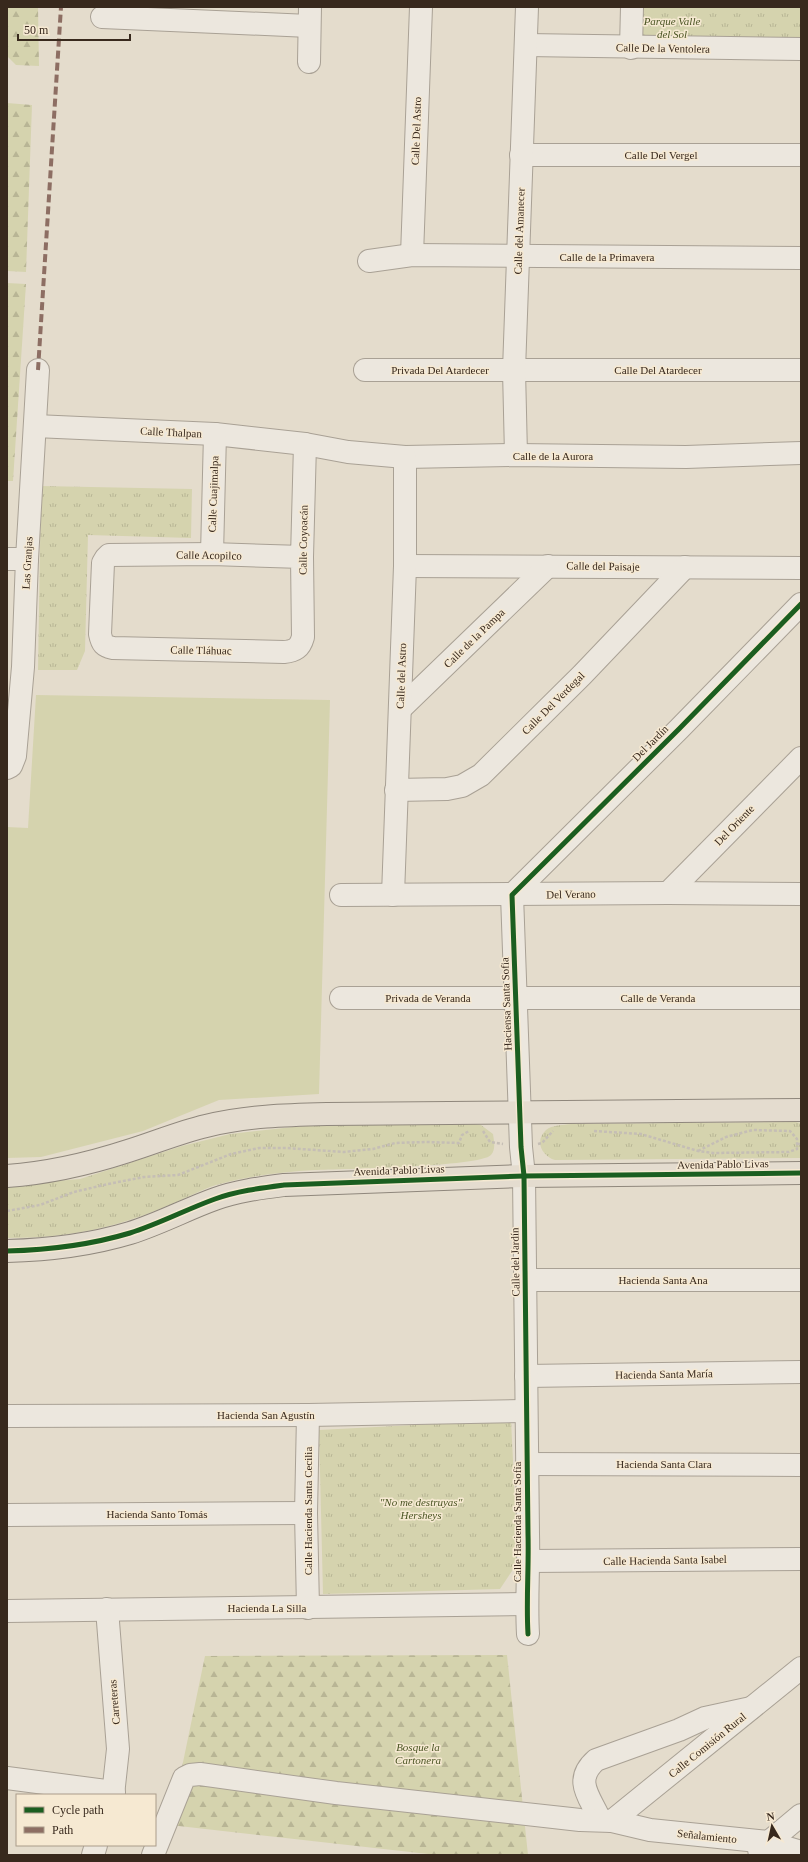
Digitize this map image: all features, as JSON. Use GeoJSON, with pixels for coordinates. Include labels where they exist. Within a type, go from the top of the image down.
{"type":"FeatureCollection","features":[{"type":"Feature","properties":{"kind":"main road"},"geometry":{"type":"LineString","coordinates":[[7,1176],[44,1173],[75,1167],[129,1151],[184,1132],[227,1121],[249,1118],[327,1114],[801,1110]]}},
{"type":"Feature","properties":{"kind":"main road","name":"Avenida Pablo Livas"},"geometry":{"type":"LineString","coordinates":[[7,1251],[61,1248],[102,1241],[132,1232],[216,1199],[258,1189],[313,1183],[524,1176],[801,1173]]}},
{"type":"Feature","properties":{"kind":"street","name":"Calle Del Astro"},"geometry":{"type":"LineString","coordinates":[[412,255],[421,7]]}},
{"type":"Feature","properties":{"kind":"street","name":"Calle del Amanecer"},"geometry":{"type":"LineString","coordinates":[[516,455],[514,370],[527,7]]}},
{"type":"Feature","properties":{"kind":"street"},"geometry":{"type":"LineString","coordinates":[[630,48],[632,7]]}},
{"type":"Feature","properties":{"kind":"street"},"geometry":{"type":"LineString","coordinates":[[102,17],[310,17],[309,62]]}},
{"type":"Feature","properties":{"kind":"street","name":"Calle De la Ventolera"},"geometry":{"type":"LineString","coordinates":[[526,45],[630,48],[801,49]]}},
{"type":"Feature","properties":{"kind":"street","name":"Calle Del Vergel"},"geometry":{"type":"LineString","coordinates":[[521,155],[801,155]]}},
{"type":"Feature","properties":{"kind":"street","name":"Calle de la Primavera"},"geometry":{"type":"LineString","coordinates":[[369,261],[412,255],[801,258]]}},
{"type":"Feature","properties":{"kind":"street","name":"Las Granjas"},"geometry":{"type":"LineString","coordinates":[[11,762],[17,559],[35,426],[38,370]]}},
{"type":"Feature","properties":{"kind":"street","name":"Privada Del Atardecer"},"geometry":{"type":"LineString","coordinates":[[365,370],[514,370]]}},
{"type":"Feature","properties":{"kind":"street","name":"Calle Del Atardecer"},"geometry":{"type":"LineString","coordinates":[[514,370],[801,370]]}},
{"type":"Feature","properties":{"kind":"street","name":"Calle Thalpan"},"geometry":{"type":"LineString","coordinates":[[35,426],[215,434],[305,444]]}},
{"type":"Feature","properties":{"kind":"street","name":"Calle Cuajimalpa"},"geometry":{"type":"LineString","coordinates":[[212,554],[215,434]]}},
{"type":"Feature","properties":{"kind":"street","name":"Calle de la Aurora"},"geometry":{"type":"LineString","coordinates":[[305,444],[348,452],[405,457],[516,455],[686,457],[801,453]]}},
{"type":"Feature","properties":{"kind":"street","name":"Calle Coyoacán"},"geometry":{"type":"LineString","coordinates":[[303,637],[302,557],[305,444]]}},
{"type":"Feature","properties":{"kind":"street","name":"Calle del Astro"},"geometry":{"type":"LineString","coordinates":[[393,895],[405,566],[405,457]]}},
{"type":"Feature","properties":{"kind":"street","name":"Calle Acopilco"},"geometry":{"type":"LineString","coordinates":[[100,634],[103,563],[106,558],[115,554],[212,554],[302,557]]}},
{"type":"Feature","properties":{"kind":"street","name":"Calle del Paisaje"},"geometry":{"type":"LineString","coordinates":[[405,566],[801,568]]}},
{"type":"Feature","properties":{"kind":"street","name":"Calle de la Pampa"},"geometry":{"type":"LineString","coordinates":[[400,709],[548,566]]}},
{"type":"Feature","properties":{"kind":"street","name":"Calle Del Verdegal"},"geometry":{"type":"LineString","coordinates":[[396,790],[447,789],[462,786],[481,775],[582,675],[685,567]]}},
{"type":"Feature","properties":{"kind":"street","name":"Del Jardín"},"geometry":{"type":"LineString","coordinates":[[512,895],[679,729],[801,604]]}},
{"type":"Feature","properties":{"kind":"street","name":"Calle Tláhuac"},"geometry":{"type":"LineString","coordinates":[[100,634],[101,642],[105,647],[113,648],[284,652],[294,651],[300,646],[303,637]]}},
{"type":"Feature","properties":{"kind":"street","name":"Del Oriente"},"geometry":{"type":"LineString","coordinates":[[668,893],[801,758]]}},
{"type":"Feature","properties":{"kind":"street","name":"Del Verano"},"geometry":{"type":"LineString","coordinates":[[341,895],[668,893],[801,894]]}},
{"type":"Feature","properties":{"kind":"street","name":"Haciensa Santa Sofia"},"geometry":{"type":"LineString","coordinates":[[512,895],[515,998],[521,1113]]}},
{"type":"Feature","properties":{"kind":"street","name":"Privada de Veranda"},"geometry":{"type":"LineString","coordinates":[[341,998],[515,998]]}},
{"type":"Feature","properties":{"kind":"street","name":"Calle de Veranda"},"geometry":{"type":"LineString","coordinates":[[515,998],[801,998]]}},
{"type":"Feature","properties":{"kind":"street","name":"Calle del Jardín"},"geometry":{"type":"LineString","coordinates":[[521,1113],[521,1148],[524,1176],[525,1411]]}},
{"type":"Feature","properties":{"kind":"street","name":"Hacienda Santa Ana"},"geometry":{"type":"LineString","coordinates":[[525,1280],[801,1280]]}},
{"type":"Feature","properties":{"kind":"street","name":"Hacienda Santa María"},"geometry":{"type":"LineString","coordinates":[[526,1376],[801,1372]]}},
{"type":"Feature","properties":{"kind":"street","name":"Hacienda San Agustín"},"geometry":{"type":"LineString","coordinates":[[7,1416],[308,1415],[525,1411]]}},
{"type":"Feature","properties":{"kind":"street","name":"Calle Hacienda Santa Sofía"},"geometry":{"type":"LineString","coordinates":[[525,1411],[529,1562],[526,1604],[528,1634]]}},
{"type":"Feature","properties":{"kind":"street","name":"Calle Hacienda Santa Cecilia"},"geometry":{"type":"LineString","coordinates":[[308,1415],[306,1513],[308,1608]]}},
{"type":"Feature","properties":{"kind":"street","name":"Hacienda Santa Clara"},"geometry":{"type":"LineString","coordinates":[[527,1464],[801,1465]]}},
{"type":"Feature","properties":{"kind":"street","name":"Hacienda Santo Tomás"},"geometry":{"type":"LineString","coordinates":[[7,1515],[306,1513]]}},
{"type":"Feature","properties":{"kind":"street","name":"Calle Hacienda Santa Isabel"},"geometry":{"type":"LineString","coordinates":[[529,1562],[801,1559]]}},
{"type":"Feature","properties":{"kind":"street","name":"Hacienda La Silla"},"geometry":{"type":"LineString","coordinates":[[7,1611],[526,1604]]}},
{"type":"Feature","properties":{"kind":"street","name":"Carreteras"},"geometry":{"type":"LineString","coordinates":[[107,1609],[118,1749],[114,1794]]}},
{"type":"Feature","properties":{"kind":"street","name":"Calle Comisión Rural"},"geometry":{"type":"LineString","coordinates":[[606,1821],[753,1708],[801,1668]]}},
{"type":"Feature","properties":{"kind":"street"},"geometry":{"type":"LineString","coordinates":[[606,1821],[584,1789],[584,1780],[587,1768],[596,1760],[680,1730],[705,1718],[753,1708]]}},
{"type":"Feature","properties":{"kind":"street","name":"Señalamiento"},"geometry":{"type":"LineString","coordinates":[[153,1855],[184,1778],[190,1775],[200,1774],[336,1793],[606,1821],[760,1849],[801,1852]]}},
{"type":"Feature","properties":{"kind":"street"},"geometry":{"type":"LineString","coordinates":[[7,1778],[114,1794]]}},
{"type":"Feature","properties":{"kind":"street"},"geometry":{"type":"LineString","coordinates":[[760,1849],[801,1814]]}},
{"type":"Feature","properties":{"kind":"path"},"geometry":{"type":"LineString","coordinates":[[7,1211],[40,1205],[74,1192],[108,1184],[144,1177],[178,1174],[231,1154],[259,1148],[286,1148],[344,1152],[373,1149],[395,1143],[460,1144],[462,1135],[475,1128]]}},
{"type":"Feature","properties":{"kind":"path"},"geometry":{"type":"LineString","coordinates":[[480,1130],[485,1132],[490,1142],[521,1148],[542,1143],[553,1131],[560,1131]]}},
{"type":"Feature","properties":{"kind":"path"},"geometry":{"type":"LineString","coordinates":[[586,1131],[641,1134],[698,1151],[713,1153],[789,1152],[796,1149],[797,1139],[790,1132],[753,1130],[726,1137],[698,1151]]}},
{"type":"Feature","properties":{"kind":"green space"},"geometry":{"type":"Polygon","coordinates":[[[7,7],[38,7],[39,66],[16,65],[7,56],[7,7]]]}},
{"type":"Feature","properties":{"kind":"green space","name":"Parque Valle del Sol"},"geometry":{"type":"Polygon","coordinates":[[[632,7],[801,7],[801,49],[631,48],[632,7]]]}},
{"type":"Feature","properties":{"kind":"green space"},"geometry":{"type":"Polygon","coordinates":[[[7,103],[32,105],[26,272],[7,271],[7,103]]]}},
{"type":"Feature","properties":{"kind":"green space"},"geometry":{"type":"Polygon","coordinates":[[[7,283],[26,284],[13,481],[7,481],[7,283]]]}},
{"type":"Feature","properties":{"kind":"green space"},"geometry":{"type":"Polygon","coordinates":[[[41,486],[192,489],[191,538],[88,535],[85,651],[77,670],[38,670],[41,486]]]}},
{"type":"Feature","properties":{"kind":"green space"},"geometry":{"type":"Polygon","coordinates":[[[36,695],[330,700],[319,1094],[219,1100],[143,1131],[41,1157],[7,1158],[7,827],[28,828],[36,695]]]}},
{"type":"Feature","properties":{"kind":"green space"},"geometry":{"type":"Polygon","coordinates":[[[468,1123],[481,1125],[493,1134],[494,1148],[491,1155],[481,1159],[437,1165],[315,1170],[277,1173],[252,1177],[204,1189],[175,1203],[106,1227],[64,1235],[7,1238],[7,1185],[80,1179],[182,1146],[230,1134],[302,1126],[468,1123]]]}},
{"type":"Feature","properties":{"kind":"green space"},"geometry":{"type":"Polygon","coordinates":[[[801,1123],[801,1158],[555,1160],[543,1152],[540,1143],[542,1134],[548,1128],[571,1124],[801,1123]]]}},
{"type":"Feature","properties":{"kind":"green space","name":"\"No me destruyas\" Hersheys"},"geometry":{"type":"Polygon","coordinates":[[[511,1420],[518,1562],[500,1589],[323,1594],[319,1430],[511,1420]]]}},
{"type":"Feature","properties":{"kind":"green space","name":"Bosque la Cartonera"},"geometry":{"type":"Polygon","coordinates":[[[507,1655],[528,1855],[437,1855],[170,1825],[205,1656],[507,1655]]]}},
{"type":"Feature","properties":{"kind":"marked path"},"geometry":{"type":"LineString","coordinates":[[38,370],[61,7]]}},
{"type":"Feature","properties":{"kind":"cycle path"},"geometry":{"type":"LineString","coordinates":[[528,1634],[524,1176],[521,1147],[512,895],[679,729],[801,604]]}},
{"type":"Feature","properties":{"kind":"cycle path"},"geometry":{"type":"LineString","coordinates":[[7,1251],[69,1246],[100,1241],[141,1229],[223,1196],[249,1190],[284,1185],[524,1176],[801,1173]]}}]}
